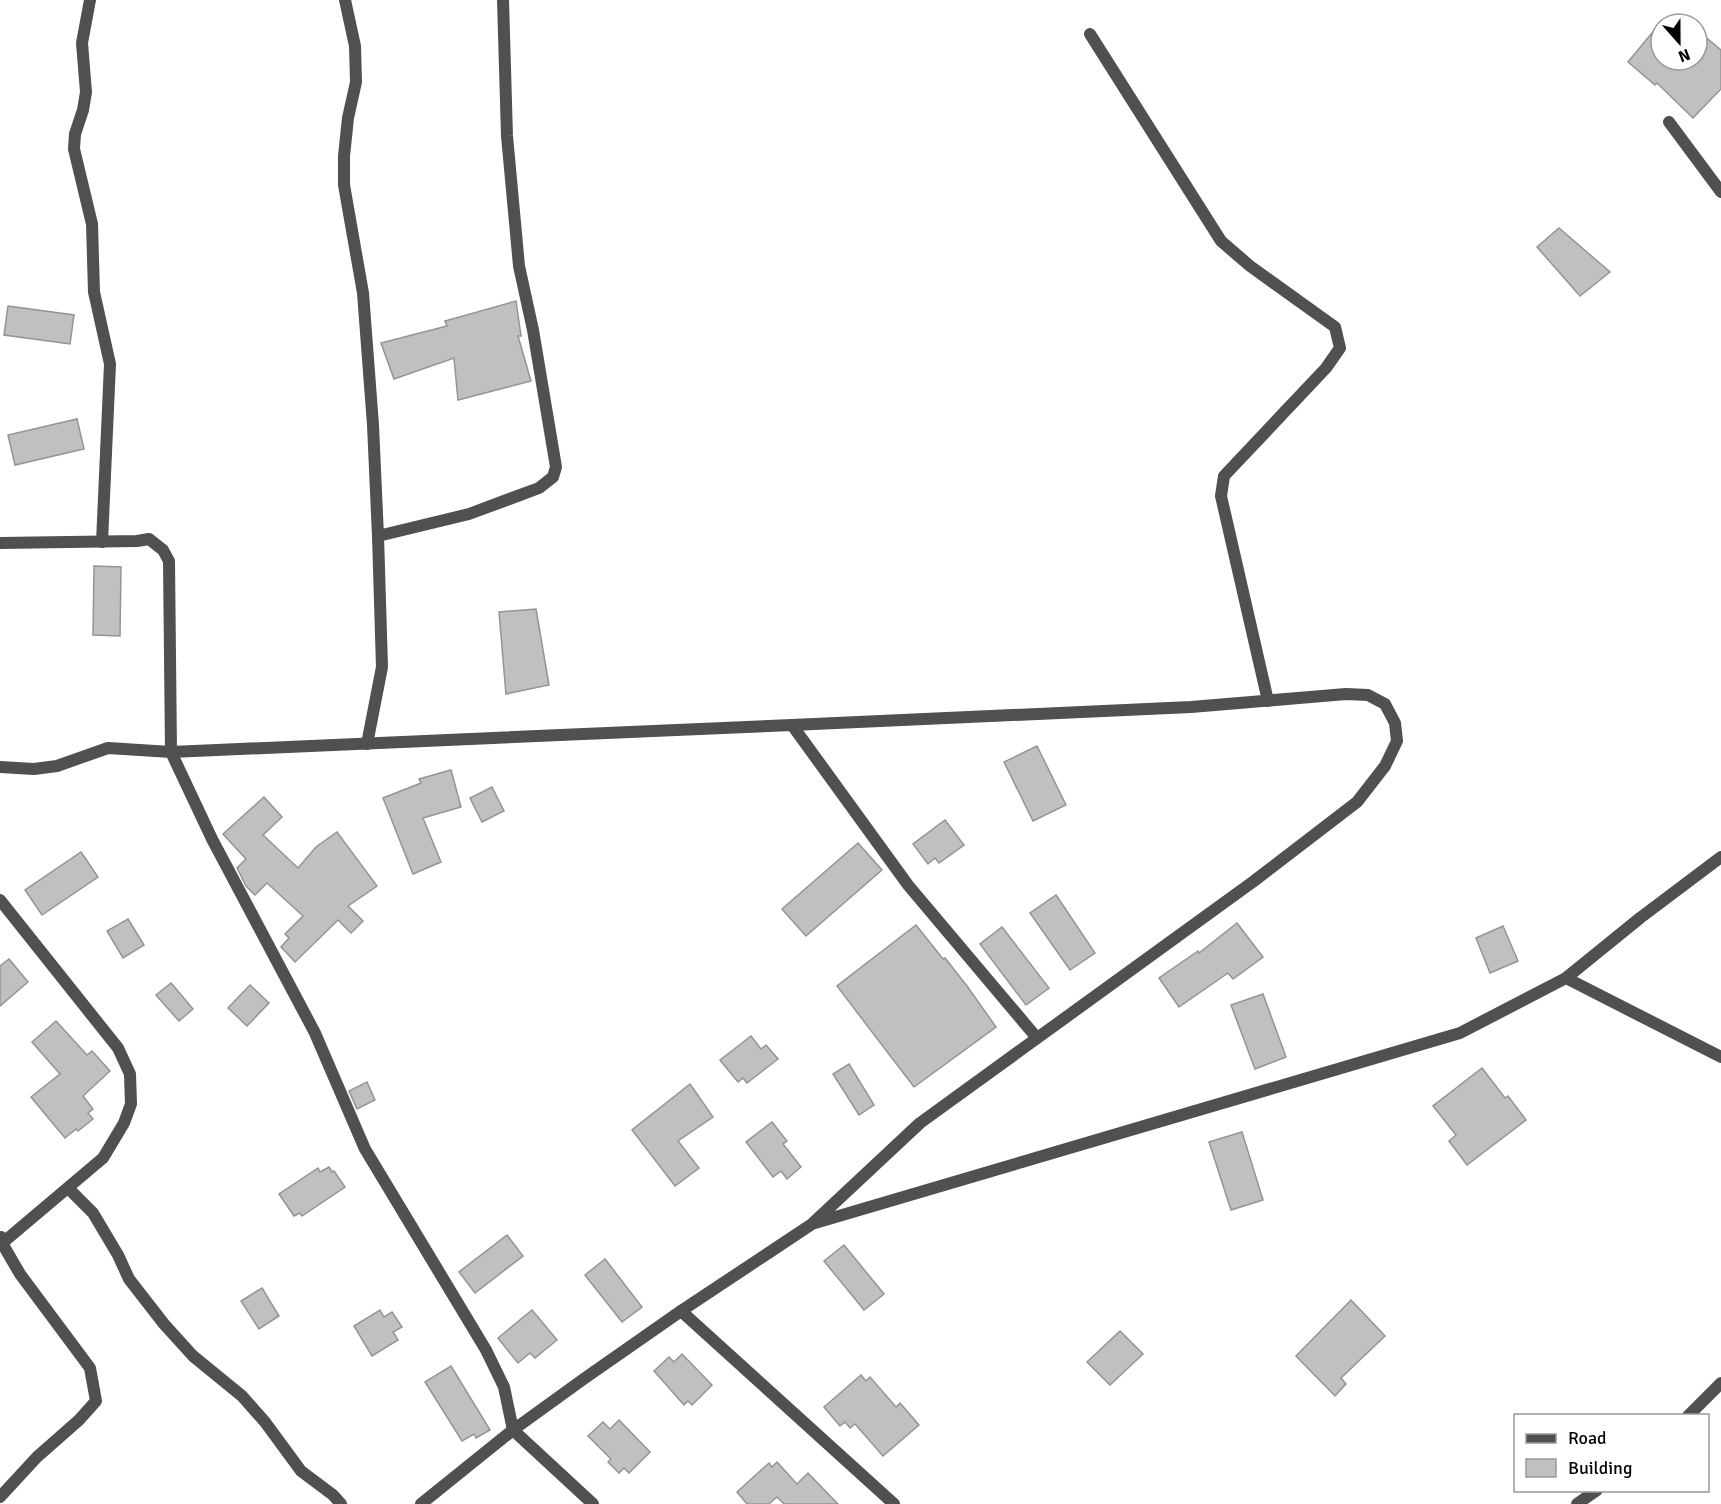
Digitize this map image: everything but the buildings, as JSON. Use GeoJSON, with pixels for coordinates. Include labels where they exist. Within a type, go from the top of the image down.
{"type":"FeatureCollection","features":[{"type":"Feature","properties":{"kind":"street"},"geometry":{"type":"LineString","coordinates":[[90,0],[82,43],[86,92],[75,134],[74,149],[92,224],[94,292],[110,364],[102,542]]}},
{"type":"Feature","properties":{"kind":"street"},"geometry":{"type":"LineString","coordinates":[[345,0],[355,46],[356,82],[345,147],[344,185],[363,293],[373,425],[378,536],[381,667],[368,744]]}},
{"type":"Feature","properties":{"kind":"street"},"geometry":{"type":"LineString","coordinates":[[378,536],[469,514],[539,488],[553,477],[556,467],[533,330],[519,266],[507,136],[503,0]]}},
{"type":"Feature","properties":{"kind":"street"},"geometry":{"type":"LineString","coordinates":[[1089,34],[1221,241],[1250,266],[1335,327],[1340,348],[1326,368],[1224,476],[1221,496],[1268,701]]}},
{"type":"Feature","properties":{"kind":"street"},"geometry":{"type":"LineString","coordinates":[[1669,122],[1721,192]]}},
{"type":"Feature","properties":{"kind":"street"},"geometry":{"type":"LineString","coordinates":[[0,543],[149,539],[163,550],[169,561],[171,752],[212,839],[315,1033],[365,1149],[486,1350],[504,1387],[513,1430],[593,1504]]}},
{"type":"Feature","properties":{"kind":"street"},"geometry":{"type":"LineString","coordinates":[[0,767],[34,769],[57,766],[108,748],[171,752],[368,744],[1179,707],[1346,694],[1368,695],[1385,704],[1395,723],[1398,741],[1385,766],[1357,802],[1254,881],[920,1123],[812,1224],[681,1311],[513,1430],[421,1504]]}},
{"type":"Feature","properties":{"kind":"street"},"geometry":{"type":"LineString","coordinates":[[792,724],[908,885],[1037,1038]]}},
{"type":"Feature","properties":{"kind":"street"},"geometry":{"type":"LineString","coordinates":[[812,1224],[1460,1033],[1566,978],[1721,857]]}},
{"type":"Feature","properties":{"kind":"street"},"geometry":{"type":"LineString","coordinates":[[0,900],[118,1048],[130,1074],[131,1104],[124,1123],[103,1158],[1,1241],[20,1274],[57,1327],[90,1368],[96,1401],[79,1420],[30,1464],[0,1497]]}},
{"type":"Feature","properties":{"kind":"street"},"geometry":{"type":"LineString","coordinates":[[1566,978],[1721,1057]]}},
{"type":"Feature","properties":{"kind":"street"},"geometry":{"type":"LineString","coordinates":[[68,1188],[93,1213],[118,1255],[129,1279],[164,1324],[193,1356],[242,1396],[265,1422],[301,1471],[333,1495],[341,1504]]}},
{"type":"Feature","properties":{"kind":"street"},"geometry":{"type":"LineString","coordinates":[[681,1311],[894,1504]]}},
{"type":"Feature","properties":{"kind":"street"},"geometry":{"type":"LineString","coordinates":[[1690,1414],[1721,1383]]}},
{"type":"Feature","properties":{"kind":"street"},"geometry":{"type":"LineString","coordinates":[[1577,1504],[1595,1492]]}}]}
